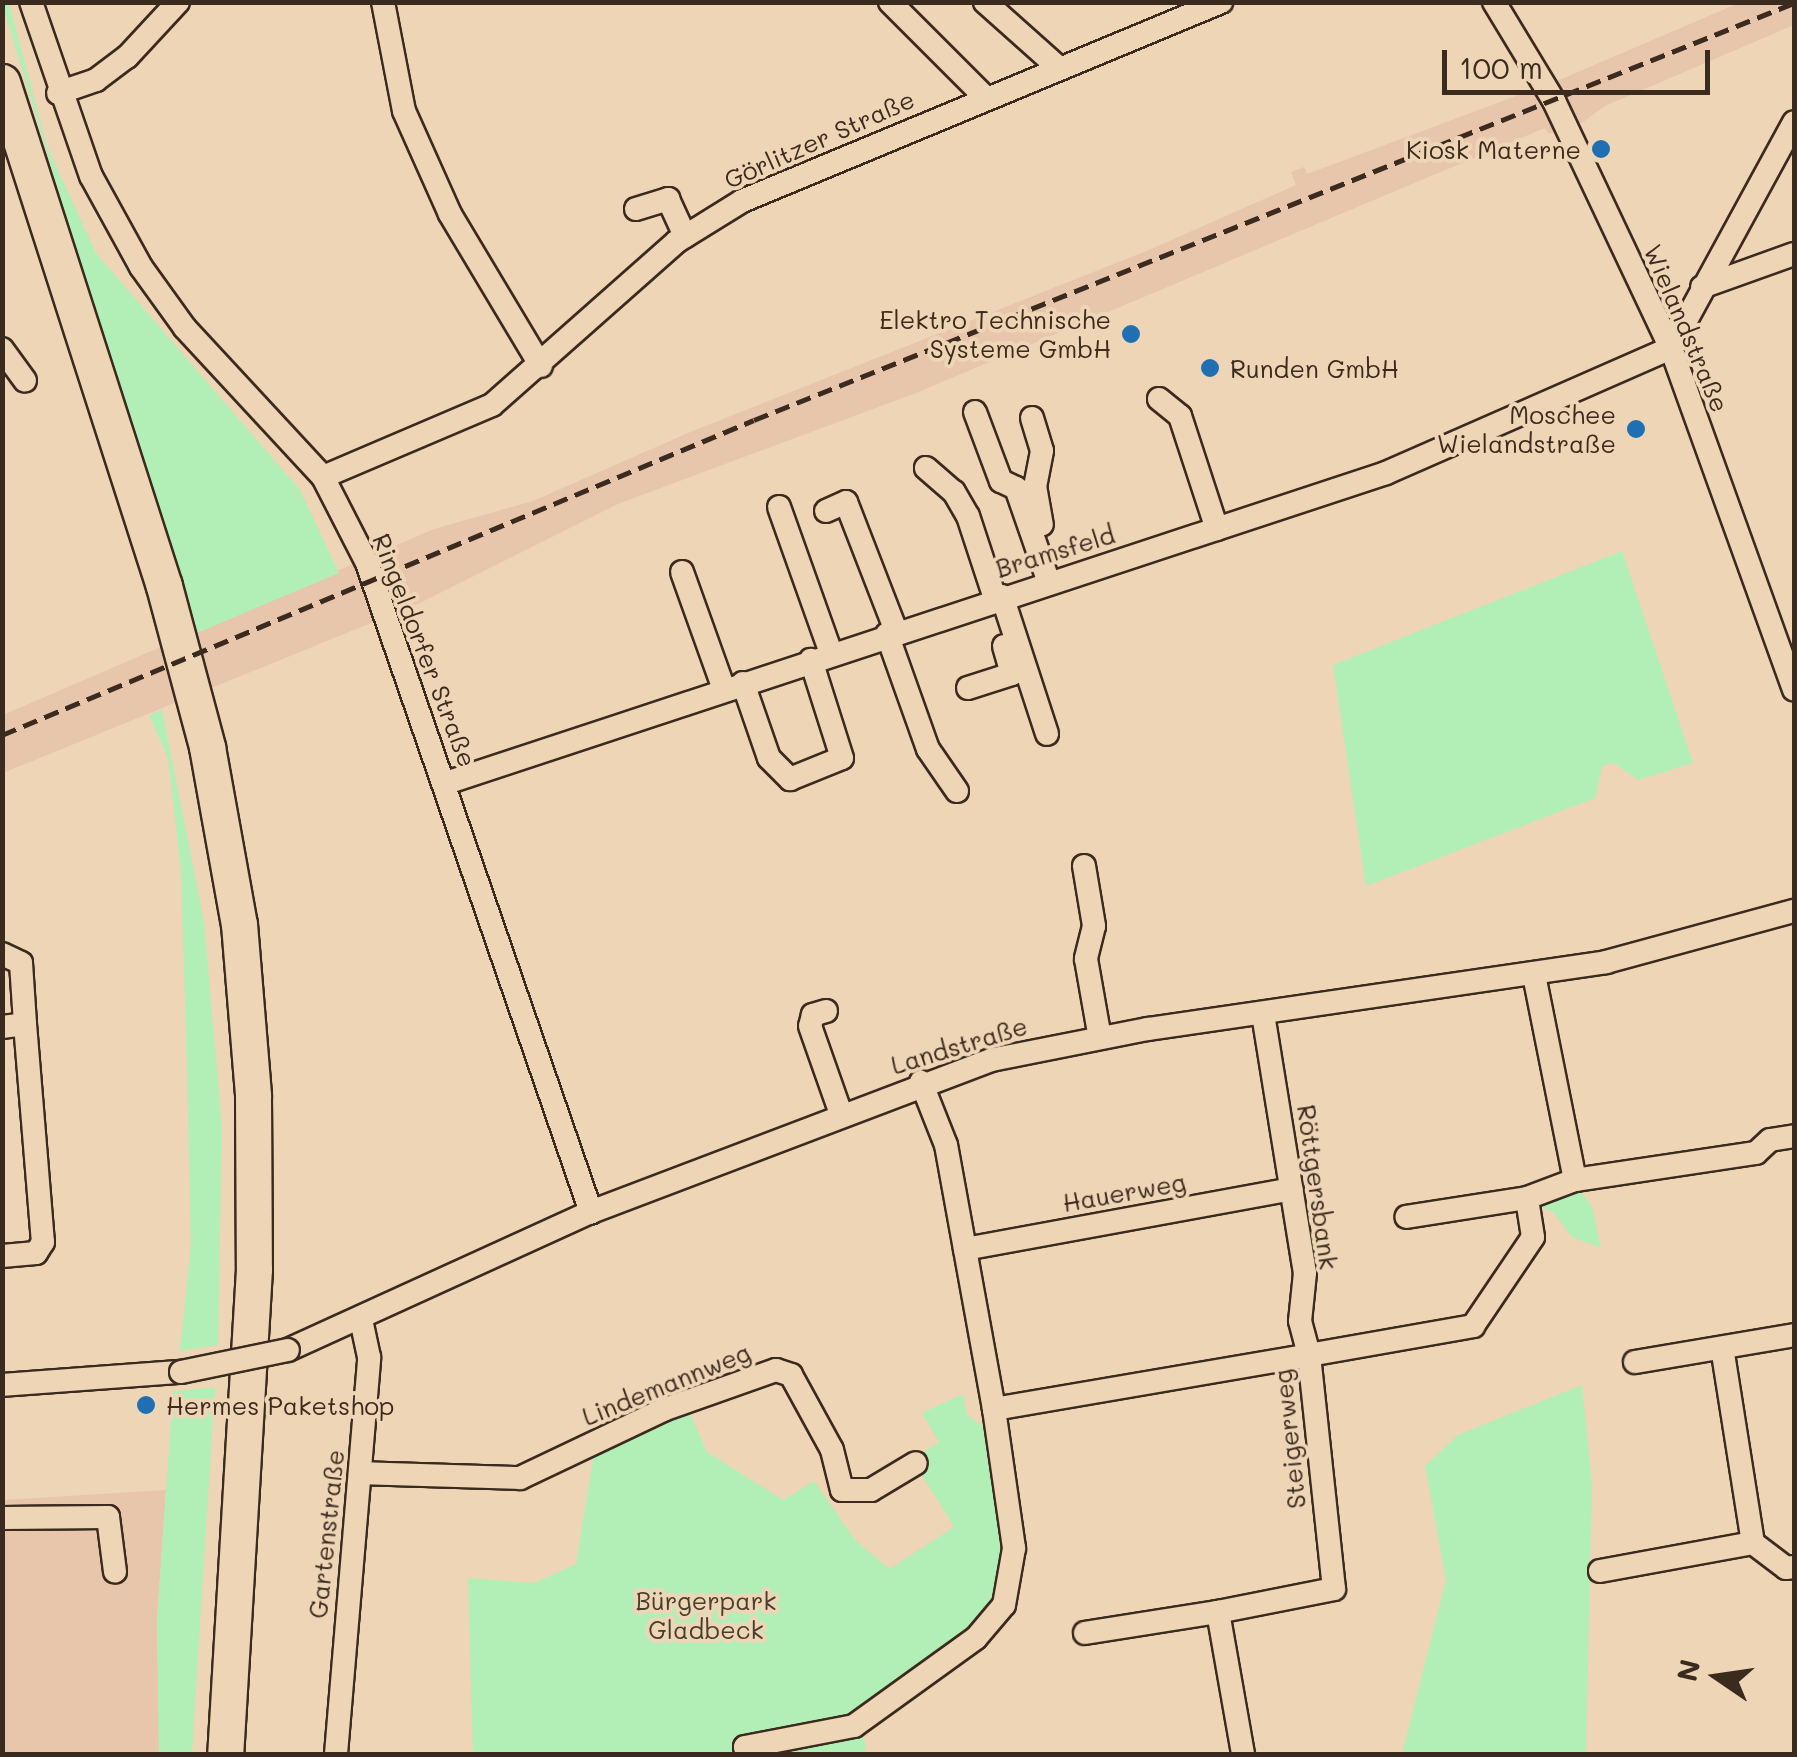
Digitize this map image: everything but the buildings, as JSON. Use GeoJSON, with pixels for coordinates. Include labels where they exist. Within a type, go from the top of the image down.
{"type":"FeatureCollection","features":[{"type":"Feature","properties":{"kind":"highway"},"geometry":{"type":"LineString","coordinates":[[2,82],[164,586],[208,747],[239,924],[253,1096],[254,1270],[225,1754]]}},
{"type":"Feature","properties":{"kind":"highway"},"geometry":{"type":"LineString","coordinates":[[2,144],[146,591],[188,752],[217,923],[234,1180],[206,1754]]}},
{"type":"Feature","properties":{"kind":"street","name":"Ringeldorfer Straße"},"geometry":{"type":"LineString","coordinates":[[31,2],[58,94],[92,176],[141,267],[184,328],[323,477],[367,563],[590,1212]]}},
{"type":"Feature","properties":{"kind":"street"},"geometry":{"type":"LineString","coordinates":[[58,94],[96,80],[127,57],[178,2]]}},
{"type":"Feature","properties":{"kind":"street"},"geometry":{"type":"LineString","coordinates":[[382,2],[404,112],[450,214],[541,366]]}},
{"type":"Feature","properties":{"kind":"street"},"geometry":{"type":"LineString","coordinates":[[890,2],[985,96]]}},
{"type":"Feature","properties":{"kind":"street"},"geometry":{"type":"LineString","coordinates":[[984,2],[1058,67]]}},
{"type":"Feature","properties":{"kind":"street","name":"Görlitzer Straße"},"geometry":{"type":"LineString","coordinates":[[323,477],[492,405],[685,236],[742,201],[985,96],[1221,2]]}},
{"type":"Feature","properties":{"kind":"street","name":"Wielandstraße"},"geometry":{"type":"LineString","coordinates":[[1494,2],[1554,102],[1671,348],[1794,690]]}},
{"type":"Feature","properties":{"kind":"street"},"geometry":{"type":"LineString","coordinates":[[1671,348],[1794,122]]}},
{"type":"Feature","properties":{"kind":"street"},"geometry":{"type":"LineString","coordinates":[[636,210],[668,199],[685,236]]}},
{"type":"Feature","properties":{"kind":"street"},"geometry":{"type":"LineString","coordinates":[[1702,287],[1794,254]]}},
{"type":"Feature","properties":{"kind":"street","name":"Bramsfeld"},"geometry":{"type":"LineString","coordinates":[[446,784],[995,598],[1386,474],[1671,348]]}},
{"type":"Feature","properties":{"kind":"street"},"geometry":{"type":"LineString","coordinates":[[2,349],[25,381]]}},
{"type":"Feature","properties":{"kind":"street"},"geometry":{"type":"LineString","coordinates":[[1159,399],[1180,416],[1217,529]]}},
{"type":"Feature","properties":{"kind":"street"},"geometry":{"type":"LineString","coordinates":[[975,412],[1001,481],[1016,488],[1055,581]]}},
{"type":"Feature","properties":{"kind":"street"},"geometry":{"type":"LineString","coordinates":[[1032,418],[1042,451],[1036,497],[1055,581]]}},
{"type":"Feature","properties":{"kind":"street"},"geometry":{"type":"LineString","coordinates":[[926,468],[954,492],[968,516],[1047,734]]}},
{"type":"Feature","properties":{"kind":"street"},"geometry":{"type":"LineString","coordinates":[[826,512],[846,502],[928,750],[957,791]]}},
{"type":"Feature","properties":{"kind":"street"},"geometry":{"type":"LineString","coordinates":[[682,572],[768,758],[790,779],[842,758],[821,657],[779,507]]}},
{"type":"Feature","properties":{"kind":"street"},"geometry":{"type":"LineString","coordinates":[[968,688],[1012,674],[995,598]]}},
{"type":"Feature","properties":{"kind":"street"},"geometry":{"type":"LineString","coordinates":[[1084,866],[1094,926],[1086,959],[1100,1038]]}},
{"type":"Feature","properties":{"kind":"street","name":"Landstraße"},"geometry":{"type":"LineString","coordinates":[[2,1385],[181,1372],[288,1350],[590,1212],[922,1082],[1100,1038],[1534,975],[1794,911]]}},
{"type":"Feature","properties":{"kind":"street"},"geometry":{"type":"LineString","coordinates":[[2,954],[21,963],[14,1025],[43,1242],[36,1253],[2,1256]]}},
{"type":"Feature","properties":{"kind":"street"},"geometry":{"type":"LineString","coordinates":[[1534,975],[1574,1180]]}},
{"type":"Feature","properties":{"kind":"street"},"geometry":{"type":"LineString","coordinates":[[826,1010],[814,1015],[810,1026],[841,1114]]}},
{"type":"Feature","properties":{"kind":"street","name":"Röttgersbank"},"geometry":{"type":"LineString","coordinates":[[1263,1014],[1306,1273],[1300,1321],[1309,1355]]}},
{"type":"Feature","properties":{"kind":"street"},"geometry":{"type":"LineString","coordinates":[[747,1754],[745,1746],[854,1726],[976,1638],[1004,1605],[1014,1548],[994,1409],[946,1145],[922,1082]]}},
{"type":"Feature","properties":{"kind":"street"},"geometry":{"type":"LineString","coordinates":[[1406,1217],[1527,1198],[1574,1180],[1656,1164],[1687,1166],[1756,1153],[1770,1140],[1794,1136]]}},
{"type":"Feature","properties":{"kind":"street","name":"Hauerweg"},"geometry":{"type":"LineString","coordinates":[[965,1249],[1292,1189]]}},
{"type":"Feature","properties":{"kind":"street"},"geometry":{"type":"LineString","coordinates":[[1309,1355],[1473,1326],[1534,1237],[1527,1198]]}},
{"type":"Feature","properties":{"kind":"street","name":"Gartenstraße"},"geometry":{"type":"LineString","coordinates":[[336,1754],[369,1358],[361,1319]]}},
{"type":"Feature","properties":{"kind":"street"},"geometry":{"type":"LineString","coordinates":[[1634,1362],[1794,1336]]}},
{"type":"Feature","properties":{"kind":"street"},"geometry":{"type":"LineString","coordinates":[[1722,1348],[1753,1543],[1786,1568],[1794,1567]]}},
{"type":"Feature","properties":{"kind":"street","name":"Steigerweg"},"geometry":{"type":"LineString","coordinates":[[994,1409],[1309,1355],[1334,1589],[1218,1612]]}},
{"type":"Feature","properties":{"kind":"street","name":"Lindemannweg"},"geometry":{"type":"LineString","coordinates":[[360,1474],[520,1478],[663,1410],[776,1370],[791,1375],[800,1390],[832,1450],[842,1490],[872,1490],[916,1464]]}},
{"type":"Feature","properties":{"kind":"street"},"geometry":{"type":"LineString","coordinates":[[2,1518],[108,1518],[114,1572]]}},
{"type":"Feature","properties":{"kind":"street"},"geometry":{"type":"LineString","coordinates":[[1600,1571],[1753,1543]]}},
{"type":"Feature","properties":{"kind":"street"},"geometry":{"type":"LineString","coordinates":[[1085,1633],[1218,1612],[1243,1754]]}},
{"type":"Feature","properties":{"kind":"shaded area"},"geometry":{"type":"Polygon","coordinates":[[[1739,3],[1794,3],[1794,25],[1605,106],[1583,122],[1549,134],[1545,128],[916,393],[618,504],[420,603],[3,773],[3,715],[434,529],[533,501],[688,433],[1149,250],[1296,185],[1291,172],[1304,167],[1307,174],[1564,78],[1739,3]]]}},
{"type":"Feature","properties":{"kind":"shaded area"},"geometry":{"type":"Polygon","coordinates":[[[166,1490],[157,1621],[159,1754],[3,1754],[3,1500],[166,1490]]]}},
{"type":"Feature","properties":{"kind":"green space"},"geometry":{"type":"Polygon","coordinates":[[[2,3],[9,3],[47,146],[96,253],[300,490],[339,573],[192,635],[2,3]]]}},
{"type":"Feature","properties":{"kind":"green space"},"geometry":{"type":"Polygon","coordinates":[[[1622,551],[1693,763],[1638,780],[1614,763],[1602,766],[1595,798],[1366,886],[1333,665],[1622,551]]]}},
{"type":"Feature","properties":{"kind":"green space"},"geometry":{"type":"Polygon","coordinates":[[[162,710],[204,921],[222,1127],[218,1345],[180,1351],[191,1243],[186,1032],[181,871],[168,758],[149,715],[162,710]]]}},
{"type":"Feature","properties":{"kind":"green space"},"geometry":{"type":"Polygon","coordinates":[[[1579,1190],[1592,1206],[1601,1248],[1572,1237],[1553,1212],[1538,1206],[1579,1190]]]}},
{"type":"Feature","properties":{"kind":"green space"},"geometry":{"type":"Polygon","coordinates":[[[1582,1385],[1592,1484],[1586,1754],[1402,1754],[1446,1580],[1425,1466],[1458,1435],[1582,1385]]]}},
{"type":"Feature","properties":{"kind":"green space"},"geometry":{"type":"Polygon","coordinates":[[[215,1387],[192,1754],[159,1754],[157,1621],[173,1391],[215,1387]]]}},
{"type":"Feature","properties":{"kind":"green space","name":"Bürgerpark Gladbeck"},"geometry":{"type":"Polygon","coordinates":[[[963,1394],[967,1415],[988,1430],[1010,1549],[982,1622],[862,1727],[867,1754],[473,1754],[468,1578],[534,1583],[576,1564],[594,1453],[688,1409],[707,1452],[783,1500],[814,1481],[856,1541],[890,1569],[954,1527],[912,1459],[939,1442],[922,1413],[963,1394]]]}},
{"type":"Feature","properties":{"kind":"railway"},"geometry":{"type":"LineString","coordinates":[[2,735],[754,420],[1794,3]]}},
{"type":"Feature","properties":{"kind":"place","name":"Kiosk Materne"},"geometry":{"type":"Point","coordinates":[1601,149]}},
{"type":"Feature","properties":{"kind":"place","name":"Elektro Technische Systeme GmbH"},"geometry":{"type":"Point","coordinates":[1131,334]}},
{"type":"Feature","properties":{"kind":"place","name":"Runden GmbH"},"geometry":{"type":"Point","coordinates":[1210,368]}},
{"type":"Feature","properties":{"kind":"place","name":"Moschee Wielandstraße"},"geometry":{"type":"Point","coordinates":[1636,429]}},
{"type":"Feature","properties":{"kind":"place","name":"Hermes Paketshop"},"geometry":{"type":"Point","coordinates":[146,1405]}}]}
